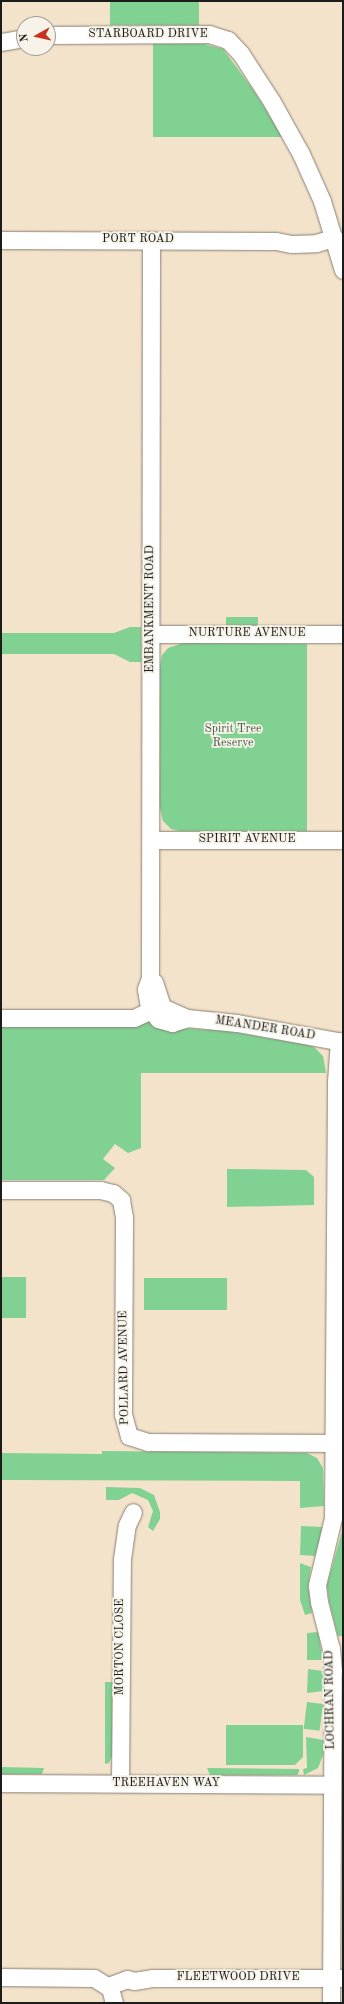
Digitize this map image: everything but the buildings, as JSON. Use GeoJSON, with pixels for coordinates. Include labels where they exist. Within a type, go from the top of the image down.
{"type":"FeatureCollection","features":[{"type":"Feature","properties":{"kind":"street","name":"STARBOARD DRIVE"},"geometry":{"type":"LineString","coordinates":[[56,35],[209,34],[228,40],[241,54],[288,128],[312,176],[332,231],[343,270]]}},
{"type":"Feature","properties":{"kind":"street"},"geometry":{"type":"LineString","coordinates":[[1,42],[16,39]]}},
{"type":"Feature","properties":{"kind":"street","name":"PORT ROAD"},"geometry":{"type":"LineString","coordinates":[[1,240],[276,241],[314,232],[332,231]]}},
{"type":"Feature","properties":{"kind":"street","name":"EMBANKMENT ROAD"},"geometry":{"type":"LineString","coordinates":[[151,240],[150,978],[154,1004]]}},
{"type":"Feature","properties":{"kind":"street","name":"NURTURE AVENUE"},"geometry":{"type":"LineString","coordinates":[[151,634],[343,634]]}},
{"type":"Feature","properties":{"kind":"street","name":"SPIRIT AVENUE"},"geometry":{"type":"LineString","coordinates":[[151,840],[343,840]]}},
{"type":"Feature","properties":{"kind":"street"},"geometry":{"type":"LineString","coordinates":[[1,1018],[134,1018],[154,1004]]}},
{"type":"Feature","properties":{"kind":"street","name":"MEANDER ROAD"},"geometry":{"type":"LineString","coordinates":[[154,1004],[164,1022],[172,1023],[187,1018],[237,1023],[341,1042]]}},
{"type":"Feature","properties":{"kind":"street","name":"LOCHRAN ROAD"},"geometry":{"type":"LineString","coordinates":[[331,2003],[337,1978],[332,1785],[332,1659],[317,1585],[338,1505],[333,1443],[339,1287],[336,1081],[341,1042]]}},
{"type":"Feature","properties":{"kind":"street","name":"POLLARD AVENUE"},"geometry":{"type":"LineString","coordinates":[[1,1190],[92,1190],[113,1193],[121,1200],[124,1217],[123,1414],[129,1436],[148,1442],[333,1443]]}},
{"type":"Feature","properties":{"kind":"street","name":"MORTON CLOSE"},"geometry":{"type":"LineString","coordinates":[[120,1783],[122,1559],[127,1525],[134,1512]]}},
{"type":"Feature","properties":{"kind":"street","name":"TREEHAVEN WAY"},"geometry":{"type":"LineString","coordinates":[[1,1783],[332,1785]]}},
{"type":"Feature","properties":{"kind":"street","name":"FLEETWOOD DRIVE"},"geometry":{"type":"LineString","coordinates":[[1,1977],[89,1978],[101,1980],[111,1995],[127,1979],[134,1981],[152,1978],[337,1978]]}},
{"type":"Feature","properties":{"kind":"green space"},"geometry":{"type":"Polygon","coordinates":[[[110,1],[199,1],[199,25],[110,25],[110,1]]]}},
{"type":"Feature","properties":{"kind":"green space"},"geometry":{"type":"Polygon","coordinates":[[[153,44],[204,44],[223,49],[254,91],[283,137],[153,137],[153,44]]]}},
{"type":"Feature","properties":{"kind":"green space"},"geometry":{"type":"Polygon","coordinates":[[[226,617],[258,617],[258,625],[226,625],[226,617]]]}},
{"type":"Feature","properties":{"kind":"green space"},"geometry":{"type":"Polygon","coordinates":[[[130,627],[141,627],[141,662],[130,662],[114,654],[1,654],[1,633],[114,633],[130,627]]]}},
{"type":"Feature","properties":{"kind":"green space","name":"Spirit Tree Reserve"},"geometry":{"type":"Polygon","coordinates":[[[183,643],[307,644],[307,831],[180,831],[171,829],[163,821],[159,804],[160,666],[162,655],[168,648],[183,643]]]}},
{"type":"Feature","properties":{"kind":"green space"},"geometry":{"type":"Polygon","coordinates":[[[147,1020],[163,1027],[226,1031],[308,1045],[314,1047],[323,1056],[326,1073],[141,1073],[141,1148],[128,1153],[115,1144],[103,1159],[115,1168],[104,1180],[1,1180],[1,1027],[122,1027],[147,1020]]]}},
{"type":"Feature","properties":{"kind":"green space"},"geometry":{"type":"Polygon","coordinates":[[[227,1169],[306,1170],[314,1177],[314,1205],[227,1207],[227,1169]]]}},
{"type":"Feature","properties":{"kind":"green space"},"geometry":{"type":"Polygon","coordinates":[[[1,1277],[26,1277],[26,1318],[1,1318],[1,1277]]]}},
{"type":"Feature","properties":{"kind":"green space"},"geometry":{"type":"Polygon","coordinates":[[[144,1278],[227,1278],[227,1310],[144,1310],[144,1278]]]}},
{"type":"Feature","properties":{"kind":"green space"},"geometry":{"type":"Polygon","coordinates":[[[102,1451],[307,1453],[317,1458],[323,1468],[324,1506],[300,1508],[300,1481],[1,1480],[1,1453],[102,1454],[102,1451]]]}},
{"type":"Feature","properties":{"kind":"green space"},"geometry":{"type":"Polygon","coordinates":[[[106,1487],[140,1488],[154,1495],[160,1512],[160,1519],[153,1531],[148,1527],[153,1511],[148,1500],[132,1493],[119,1500],[106,1500],[106,1487]]]}},
{"type":"Feature","properties":{"kind":"green space"},"geometry":{"type":"Polygon","coordinates":[[[301,1526],[323,1527],[315,1556],[300,1555],[301,1526]]]}},
{"type":"Feature","properties":{"kind":"green space"},"geometry":{"type":"Polygon","coordinates":[[[343,1528],[343,1636],[338,1636],[329,1601],[327,1585],[343,1528]]]}},
{"type":"Feature","properties":{"kind":"green space"},"geometry":{"type":"Polygon","coordinates":[[[300,1563],[311,1567],[308,1587],[312,1613],[305,1615],[300,1600],[300,1563]]]}},
{"type":"Feature","properties":{"kind":"green space"},"geometry":{"type":"Polygon","coordinates":[[[318,1632],[323,1660],[307,1660],[307,1633],[318,1632]]]}},
{"type":"Feature","properties":{"kind":"green space"},"geometry":{"type":"Polygon","coordinates":[[[308,1669],[323,1671],[323,1691],[307,1693],[308,1669]]]}},
{"type":"Feature","properties":{"kind":"green space"},"geometry":{"type":"Polygon","coordinates":[[[105,1682],[112,1682],[112,1756],[109,1763],[105,1764],[105,1682]]]}},
{"type":"Feature","properties":{"kind":"green space"},"geometry":{"type":"Polygon","coordinates":[[[307,1702],[323,1704],[320,1731],[304,1729],[307,1702]]]}},
{"type":"Feature","properties":{"kind":"green space"},"geometry":{"type":"Polygon","coordinates":[[[226,1725],[303,1725],[303,1757],[295,1765],[226,1765],[226,1725]]]}},
{"type":"Feature","properties":{"kind":"green space"},"geometry":{"type":"Polygon","coordinates":[[[306,1737],[323,1740],[323,1755],[318,1768],[304,1775],[303,1769],[307,1768],[306,1737]]]}},
{"type":"Feature","properties":{"kind":"green space"},"geometry":{"type":"Polygon","coordinates":[[[1,1767],[44,1768],[42,1774],[1,1774],[1,1767]]]}},
{"type":"Feature","properties":{"kind":"green space"},"geometry":{"type":"Polygon","coordinates":[[[207,1768],[299,1769],[299,1772],[297,1775],[210,1775],[207,1768]]]}}]}
